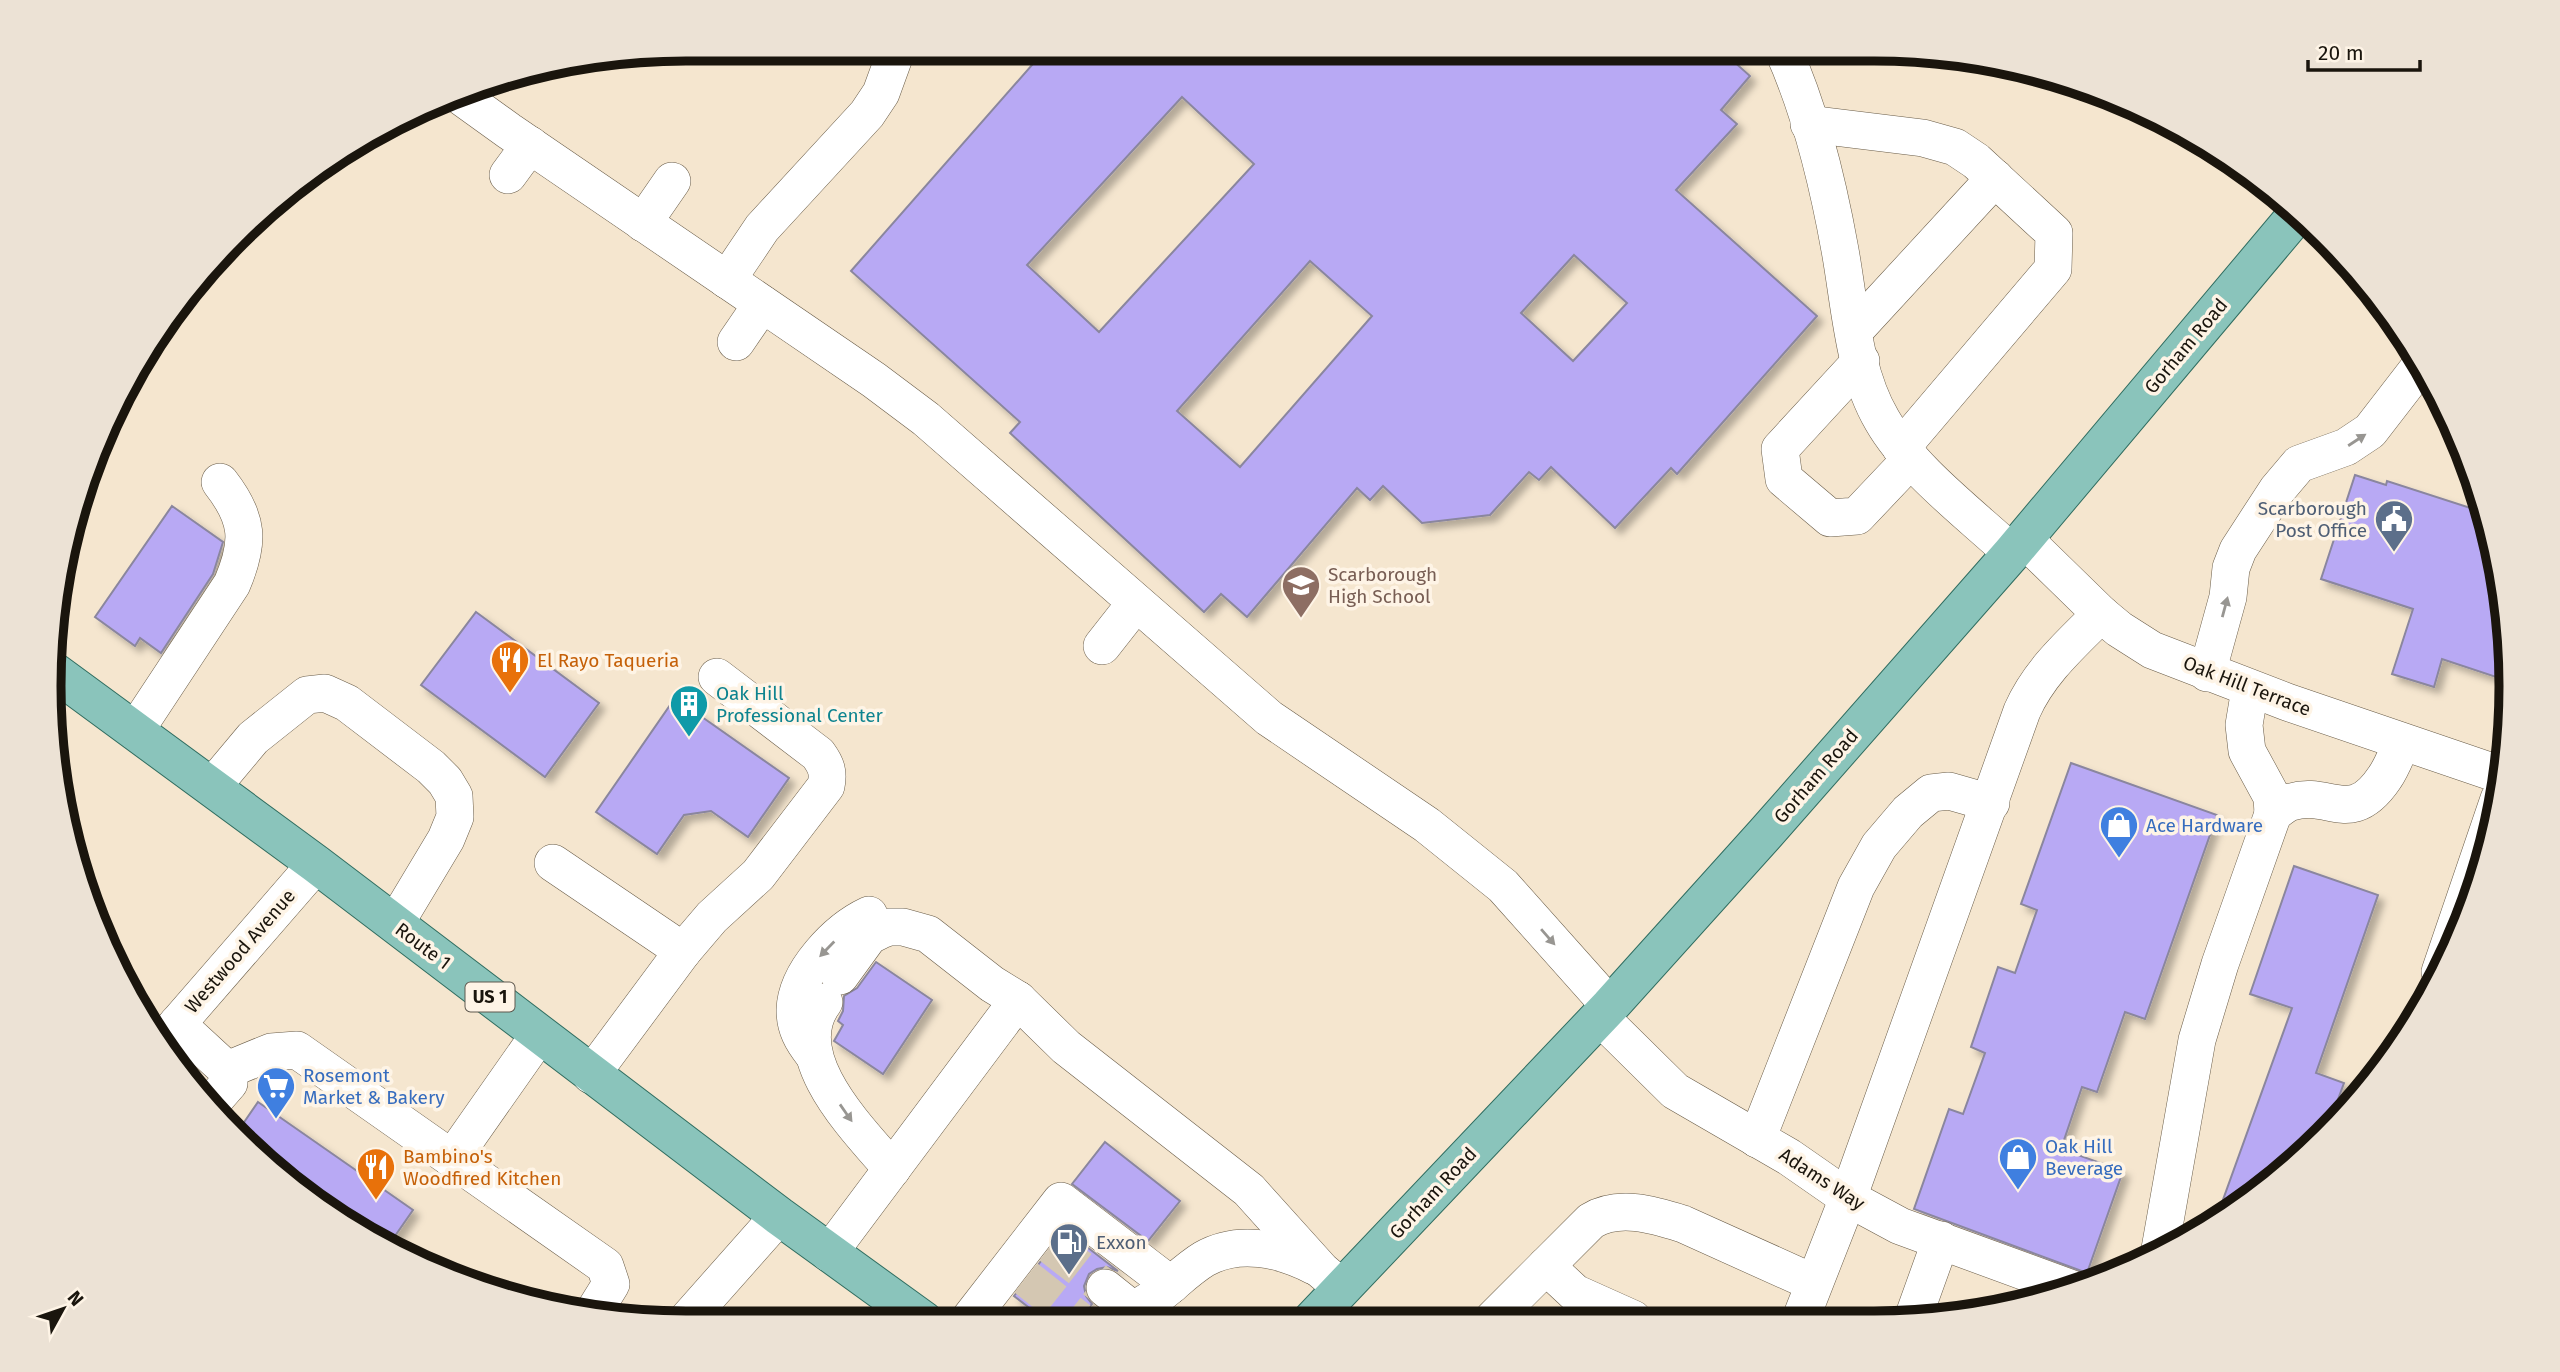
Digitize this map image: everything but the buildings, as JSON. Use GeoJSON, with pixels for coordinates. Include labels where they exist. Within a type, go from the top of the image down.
{"type":"FeatureCollection","features":[{"type":"Feature","properties":{"kind":"main road","name":"Gorham Road"},"geometry":{"type":"LineString","coordinates":[[1316,1311],[1332,1279],[1605,1011],[1765,834],[2018,546],[2291,221]]}},
{"type":"Feature","properties":{"kind":"main road","name":"Route 1"},"geometry":{"type":"LineString","coordinates":[[61,677],[316,864],[591,1075],[910,1311]]}},
{"type":"Feature","properties":{"kind":"street"},"geometry":{"type":"LineString","coordinates":[[727,280],[762,228],[867,114],[881,93],[893,61]]}},
{"type":"Feature","properties":{"kind":"street","name":"Oak Hill Terrace"},"geometry":{"type":"LineString","coordinates":[[1787,61],[1809,124],[1832,207],[1857,346],[1869,393],[1880,418],[1906,453],[2119,629],[2152,650],[2250,689],[2492,772]]}},
{"type":"Feature","properties":{"kind":"street","name":"Adams Way"},"geometry":{"type":"LineString","coordinates":[[468,101],[874,380],[926,419],[1135,604],[1269,718],[1427,825],[1503,886],[1605,1011],[1675,1091],[1812,1172],[1848,1198],[1900,1226],[2057,1283]]}},
{"type":"Feature","properties":{"kind":"street"},"geometry":{"type":"LineString","coordinates":[[1809,124],[1923,138],[1955,147],[1976,161],[1995,178],[2054,233],[2053,269],[1857,516],[1830,518],[1784,478],[1780,449],[1857,346],[1995,178]]}},
{"type":"Feature","properties":{"kind":"street"},"geometry":{"type":"LineString","coordinates":[[508,175],[530,145]]}},
{"type":"Feature","properties":{"kind":"street"},"geometry":{"type":"LineString","coordinates":[[643,223],[672,181]]}},
{"type":"Feature","properties":{"kind":"street"},"geometry":{"type":"LineString","coordinates":[[736,342],[762,304]]}},
{"type":"Feature","properties":{"kind":"street"},"geometry":{"type":"LineString","coordinates":[[2207,673],[2228,597],[2231,568],[2238,550],[2277,490],[2299,464],[2346,447],[2370,431],[2415,373]]}},
{"type":"Feature","properties":{"kind":"street"},"geometry":{"type":"LineString","coordinates":[[135,731],[232,584],[242,562],[245,536],[243,521],[232,497],[220,482]]}},
{"type":"Feature","properties":{"kind":"street"},"geometry":{"type":"LineString","coordinates":[[1102,646],[1135,604]]}},
{"type":"Feature","properties":{"kind":"street"},"geometry":{"type":"LineString","coordinates":[[1804,1311],[1848,1198],[2030,692],[2060,655],[2101,614]]}},
{"type":"Feature","properties":{"kind":"street"},"geometry":{"type":"LineString","coordinates":[[591,1075],[683,951],[712,917],[758,875],[825,786],[829,775],[818,754],[717,677]]}},
{"type":"Feature","properties":{"kind":"street"},"geometry":{"type":"LineString","coordinates":[[2162,1240],[2197,1040],[2220,964],[2273,814],[2272,797],[2247,751],[2244,725],[2250,689]]}},
{"type":"Feature","properties":{"kind":"street"},"geometry":{"type":"LineString","coordinates":[[212,787],[253,738],[307,695],[325,694],[347,703],[431,767],[445,781],[454,796],[455,817],[446,839],[395,924]]}},
{"type":"Feature","properties":{"kind":"street"},"geometry":{"type":"LineString","coordinates":[[2273,814],[2290,802],[2309,800],[2335,805],[2357,803],[2370,795],[2386,776],[2402,742]]}},
{"type":"Feature","properties":{"kind":"street"},"geometry":{"type":"LineString","coordinates":[[1757,1139],[1856,887],[1880,846],[1908,812],[1931,793],[1949,791],[1991,803]]}},
{"type":"Feature","properties":{"kind":"street"},"geometry":{"type":"LineString","coordinates":[[553,863],[683,951]]}},
{"type":"Feature","properties":{"kind":"street","name":"Westwood Avenue"},"geometry":{"type":"LineString","coordinates":[[171,1031],[316,864]]}},
{"type":"Feature","properties":{"kind":"street"},"geometry":{"type":"LineString","coordinates":[[892,1169],[853,1124],[813,1054],[800,1038],[795,1008],[805,977],[838,937],[857,921],[888,910],[910,912],[940,921],[989,960],[1018,1000],[1066,1047],[1249,1190],[1332,1279]]}},
{"type":"Feature","properties":{"kind":"street"},"geometry":{"type":"LineString","coordinates":[[813,1054],[813,1023],[832,989],[869,936],[889,927],[914,928],[928,934],[992,984],[1018,1000]]}},
{"type":"Feature","properties":{"kind":"street"},"geometry":{"type":"LineString","coordinates":[[829,1253],[1018,1000]]}},
{"type":"Feature","properties":{"kind":"street"},"geometry":{"type":"LineString","coordinates":[[171,1031],[227,1070],[229,1083],[216,1098]]}},
{"type":"Feature","properties":{"kind":"street"},"geometry":{"type":"LineString","coordinates":[[452,1159],[539,1035]]}},
{"type":"Feature","properties":{"kind":"street"},"geometry":{"type":"LineString","coordinates":[[227,1070],[271,1052],[297,1050],[606,1266],[611,1284],[598,1304]]}},
{"type":"Feature","properties":{"kind":"street"},"geometry":{"type":"LineString","coordinates":[[977,1311],[1036,1249],[1061,1201],[1125,1300],[1203,1260],[1243,1248],[1280,1252],[1332,1279]]}},
{"type":"Feature","properties":{"kind":"street"},"geometry":{"type":"LineString","coordinates":[[1502,1311],[1591,1221],[1617,1212],[1661,1217],[1683,1224],[1814,1283]]}},
{"type":"Feature","properties":{"kind":"street"},"geometry":{"type":"LineString","coordinates":[[695,1311],[779,1216]]}},
{"type":"Feature","properties":{"kind":"street"},"geometry":{"type":"LineString","coordinates":[[1916,1309],[1941,1240]]}},
{"type":"Feature","properties":{"kind":"street"},"geometry":{"type":"LineString","coordinates":[[1546,1266],[1574,1293],[1615,1311]]}},
{"type":"Feature","properties":{"kind":"tunnel"},"geometry":{"type":"LineString","coordinates":[[1051,1246],[1105,1288]]}},
{"type":"Feature","properties":{"kind":"tunnel"},"geometry":{"type":"LineString","coordinates":[[1026,1278],[1068,1311]]}},
{"type":"Feature","properties":{"kind":"place","name":"Scarborough Post Office"},"geometry":{"type":"Point","coordinates":[2394,553]}},
{"type":"Feature","properties":{"kind":"place","name":"Scarborough High School"},"geometry":{"type":"Point","coordinates":[1301,619]}},
{"type":"Feature","properties":{"kind":"place","name":"El Rayo Taqueria"},"geometry":{"type":"Point","coordinates":[510,694]}},
{"type":"Feature","properties":{"kind":"place","name":"Oak Hill Professional Center"},"geometry":{"type":"Point","coordinates":[689,738]}},
{"type":"Feature","properties":{"kind":"place","name":"Ace Hardware"},"geometry":{"type":"Point","coordinates":[2119,859]}},
{"type":"Feature","properties":{"kind":"place","name":"Rosemont Market & Bakery"},"geometry":{"type":"Point","coordinates":[276,1120]}},
{"type":"Feature","properties":{"kind":"place","name":"Oak Hill Beverage"},"geometry":{"type":"Point","coordinates":[2018,1191]}},
{"type":"Feature","properties":{"kind":"place","name":"Bambino's Woodfired Kitchen"},"geometry":{"type":"Point","coordinates":[376,1201]}},
{"type":"Feature","properties":{"kind":"place","name":"Exxon"},"geometry":{"type":"Point","coordinates":[1069,1276]}}]}
